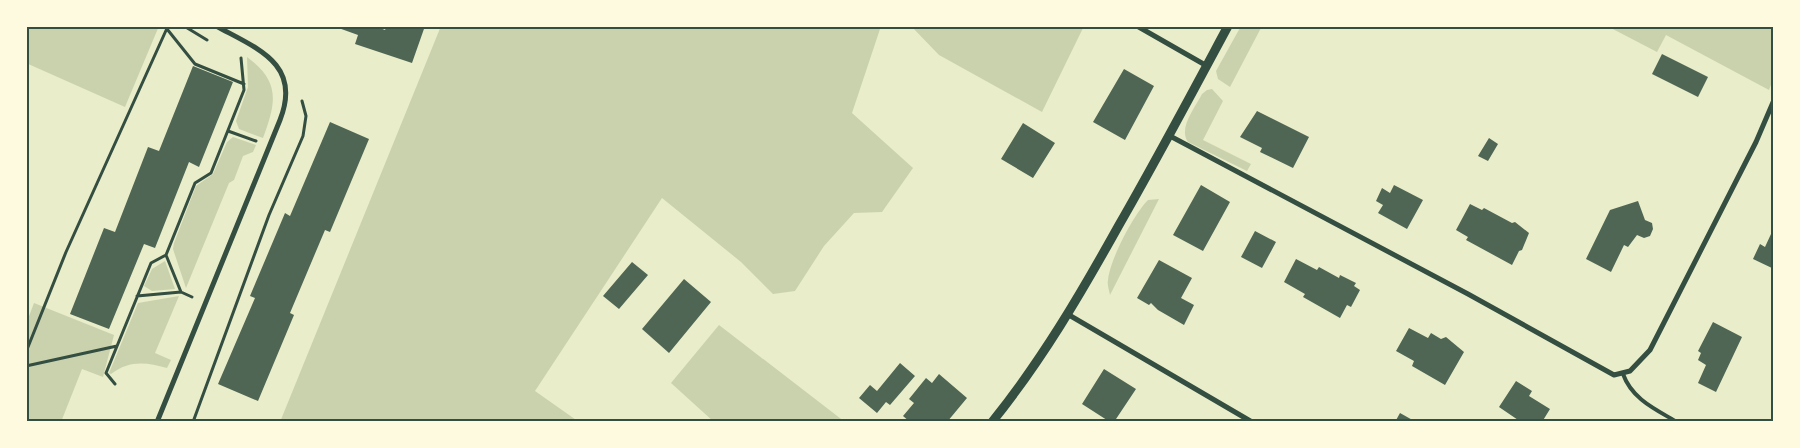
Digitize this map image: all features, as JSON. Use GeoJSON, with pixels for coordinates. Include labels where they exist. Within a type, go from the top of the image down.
{"type":"FeatureCollection","features":[{"type":"Feature","properties":{"kind":"street"},"geometry":{"type":"LineString","coordinates":[[157,422],[288,96],[283,75],[268,57],[216,26]]}},
{"type":"Feature","properties":{"kind":"street"},"geometry":{"type":"LineString","coordinates":[[1137,26],[1207,66]]}},
{"type":"Feature","properties":{"kind":"street"},"geometry":{"type":"LineString","coordinates":[[992,422],[1027,379],[1069,315],[1170,136],[1228,26]]}},
{"type":"Feature","properties":{"kind":"street"},"geometry":{"type":"LineString","coordinates":[[1170,136],[1468,294],[1614,375],[1623,374],[1640,363],[1654,344],[1751,151],[1774,100]]}},
{"type":"Feature","properties":{"kind":"street"},"geometry":{"type":"LineString","coordinates":[[1069,315],[1252,422]]}},
{"type":"Feature","properties":{"kind":"lane"},"geometry":{"type":"LineString","coordinates":[[1623,374],[1634,393],[1646,404],[1677,422]]}},
{"type":"Feature","properties":{"kind":"path"},"geometry":{"type":"LineString","coordinates":[[26,352],[66,252],[168,28],[195,64],[244,84]]}},
{"type":"Feature","properties":{"kind":"path"},"geometry":{"type":"LineString","coordinates":[[115,384],[106,373],[117,345],[150,263],[166,255],[195,183],[211,173],[244,90],[243,59]]}},
{"type":"Feature","properties":{"kind":"path"},"geometry":{"type":"LineString","coordinates":[[228,131],[268,146]]}},
{"type":"Feature","properties":{"kind":"path"},"geometry":{"type":"LineString","coordinates":[[166,255],[180,292]]}},
{"type":"Feature","properties":{"kind":"path"},"geometry":{"type":"LineString","coordinates":[[137,296],[180,292],[204,302]]}},
{"type":"Feature","properties":{"kind":"path"},"geometry":{"type":"LineString","coordinates":[[26,366],[117,345]]}},
{"type":"Feature","properties":{"kind":"green space"},"geometry":{"type":"Polygon","coordinates":[[[26,26],[159,26],[125,107],[26,63],[26,26]]]}},
{"type":"Feature","properties":{"kind":"green space"},"geometry":{"type":"Polygon","coordinates":[[[441,26],[881,26],[852,113],[913,168],[882,212],[854,213],[824,246],[795,291],[773,294],[741,262],[662,198],[535,391],[579,422],[280,422],[441,26]]]}},
{"type":"Feature","properties":{"kind":"green space"},"geometry":{"type":"Polygon","coordinates":[[[911,26],[1084,26],[1042,112],[939,55],[911,26]]]}},
{"type":"Feature","properties":{"kind":"green space"},"geometry":{"type":"Polygon","coordinates":[[[1241,26],[1262,26],[1230,87],[1218,79],[1216,71],[1241,26]]]}},
{"type":"Feature","properties":{"kind":"green space"},"geometry":{"type":"Polygon","coordinates":[[[1607,26],[1774,26],[1774,77],[1769,90],[1666,35],[1657,52],[1607,26]]]}},
{"type":"Feature","properties":{"kind":"green space"},"geometry":{"type":"Polygon","coordinates":[[[247,57],[266,75],[273,94],[271,114],[263,138],[239,129],[236,121],[248,87],[247,57]]]}},
{"type":"Feature","properties":{"kind":"green space"},"geometry":{"type":"Polygon","coordinates":[[[1212,89],[1223,101],[1203,140],[1251,164],[1247,171],[1188,142],[1185,136],[1186,124],[1202,94],[1212,89]]]}},
{"type":"Feature","properties":{"kind":"green space"},"geometry":{"type":"Polygon","coordinates":[[[233,137],[256,145],[253,152],[243,156],[234,180],[229,183],[186,288],[173,249],[174,243],[196,186],[213,174],[227,142],[233,137]]]}},
{"type":"Feature","properties":{"kind":"green space"},"geometry":{"type":"Polygon","coordinates":[[[1159,199],[1110,295],[1108,284],[1110,271],[1124,237],[1136,215],[1148,200],[1159,199]]]}},
{"type":"Feature","properties":{"kind":"green space"},"geometry":{"type":"Polygon","coordinates":[[[165,261],[175,289],[152,291],[144,286],[152,269],[165,261]]]}},
{"type":"Feature","properties":{"kind":"green space"},"geometry":{"type":"Polygon","coordinates":[[[179,296],[155,353],[171,360],[167,368],[152,364],[131,364],[111,374],[109,373],[138,303],[179,296]]]}},
{"type":"Feature","properties":{"kind":"green space"},"geometry":{"type":"Polygon","coordinates":[[[34,303],[114,335],[103,377],[82,369],[61,422],[26,422],[26,324],[34,303]]]}},
{"type":"Feature","properties":{"kind":"green space"},"geometry":{"type":"Polygon","coordinates":[[[719,325],[845,422],[714,422],[671,383],[719,325]]]}},
{"type":"Feature","properties":{"kind":"building"},"geometry":{"type":"Polygon","coordinates":[[[333,26],[375,26],[385,30],[387,26],[425,26],[412,63],[355,44],[358,35],[333,26]]]}},
{"type":"Feature","properties":{"kind":"building"},"geometry":{"type":"Polygon","coordinates":[[[1662,54],[1708,77],[1698,97],[1652,74],[1662,54]]]}},
{"type":"Feature","properties":{"kind":"building"},"geometry":{"type":"Polygon","coordinates":[[[193,66],[233,82],[199,167],[189,162],[155,248],[144,244],[109,329],[70,314],[104,228],[115,232],[148,147],[159,151],[193,66]]]}},
{"type":"Feature","properties":{"kind":"building"},"geometry":{"type":"Polygon","coordinates":[[[1124,69],[1154,86],[1125,140],[1093,122],[1124,69]]]}},
{"type":"Feature","properties":{"kind":"building"},"geometry":{"type":"Polygon","coordinates":[[[1257,111],[1309,137],[1293,168],[1260,152],[1262,148],[1240,137],[1257,111]]]}},
{"type":"Feature","properties":{"kind":"building"},"geometry":{"type":"Polygon","coordinates":[[[330,122],[369,139],[330,232],[325,230],[290,313],[294,315],[258,401],[218,384],[255,298],[250,296],[285,213],[290,216],[330,122]]]}},
{"type":"Feature","properties":{"kind":"building"},"geometry":{"type":"Polygon","coordinates":[[[1023,123],[1055,143],[1033,178],[1001,159],[1023,123]]]}},
{"type":"Feature","properties":{"kind":"building"},"geometry":{"type":"Polygon","coordinates":[[[1489,138],[1498,144],[1488,161],[1478,156],[1489,138]]]}},
{"type":"Feature","properties":{"kind":"building"},"geometry":{"type":"Polygon","coordinates":[[[1201,185],[1230,202],[1203,251],[1173,235],[1201,185]]]}},
{"type":"Feature","properties":{"kind":"building"},"geometry":{"type":"Polygon","coordinates":[[[1394,185],[1423,200],[1407,229],[1378,213],[1383,205],[1376,201],[1382,188],[1390,193],[1394,185]]]}},
{"type":"Feature","properties":{"kind":"building"},"geometry":{"type":"Polygon","coordinates":[[[1638,201],[1645,220],[1652,223],[1653,229],[1650,236],[1644,238],[1637,235],[1628,247],[1624,245],[1611,272],[1586,259],[1610,210],[1638,201]]]}},
{"type":"Feature","properties":{"kind":"building"},"geometry":{"type":"Polygon","coordinates":[[[1470,204],[1482,210],[1484,208],[1512,223],[1515,222],[1529,233],[1522,250],[1519,251],[1512,265],[1466,240],[1468,237],[1456,230],[1470,204]]]}},
{"type":"Feature","properties":{"kind":"building"},"geometry":{"type":"Polygon","coordinates":[[[1255,231],[1276,242],[1262,268],[1241,257],[1255,231]]]}},
{"type":"Feature","properties":{"kind":"building"},"geometry":{"type":"Polygon","coordinates":[[[1771,234],[1774,235],[1774,269],[1753,259],[1760,244],[1765,247],[1771,234]]]}},
{"type":"Feature","properties":{"kind":"building"},"geometry":{"type":"Polygon","coordinates":[[[1296,259],[1317,270],[1319,267],[1339,278],[1340,275],[1356,283],[1354,286],[1360,290],[1351,307],[1347,305],[1340,318],[1303,297],[1305,294],[1284,282],[1296,259]]]}},
{"type":"Feature","properties":{"kind":"building"},"geometry":{"type":"Polygon","coordinates":[[[1159,260],[1192,278],[1181,298],[1194,305],[1184,325],[1158,310],[1151,303],[1149,305],[1137,298],[1159,260]]]}},
{"type":"Feature","properties":{"kind":"building"},"geometry":{"type":"Polygon","coordinates":[[[632,262],[648,275],[619,309],[603,296],[632,262]]]}},
{"type":"Feature","properties":{"kind":"building"},"geometry":{"type":"Polygon","coordinates":[[[684,279],[711,302],[669,353],[642,329],[684,279]]]}},
{"type":"Feature","properties":{"kind":"building"},"geometry":{"type":"Polygon","coordinates":[[[1713,322],[1742,337],[1716,392],[1698,383],[1706,365],[1698,360],[1701,353],[1698,351],[1713,322]]]}},
{"type":"Feature","properties":{"kind":"building"},"geometry":{"type":"Polygon","coordinates":[[[1409,328],[1428,338],[1431,333],[1441,339],[1446,337],[1464,352],[1445,385],[1412,366],[1414,361],[1396,351],[1409,328]]]}},
{"type":"Feature","properties":{"kind":"building"},"geometry":{"type":"Polygon","coordinates":[[[900,363],[915,376],[890,405],[886,402],[877,413],[859,398],[870,385],[877,391],[900,363]]]}},
{"type":"Feature","properties":{"kind":"building"},"geometry":{"type":"Polygon","coordinates":[[[1104,369],[1136,389],[1114,422],[1110,422],[1082,404],[1104,369]]]}},
{"type":"Feature","properties":{"kind":"building"},"geometry":{"type":"Polygon","coordinates":[[[939,374],[967,398],[947,422],[910,422],[903,416],[914,403],[909,399],[926,378],[932,383],[939,374]]]}},
{"type":"Feature","properties":{"kind":"building"},"geometry":{"type":"Polygon","coordinates":[[[1516,381],[1532,391],[1529,396],[1550,409],[1542,422],[1521,422],[1499,407],[1516,381]]]}},
{"type":"Feature","properties":{"kind":"building"},"geometry":{"type":"Polygon","coordinates":[[[1400,413],[1416,422],[1395,422],[1400,413]]]}}]}
